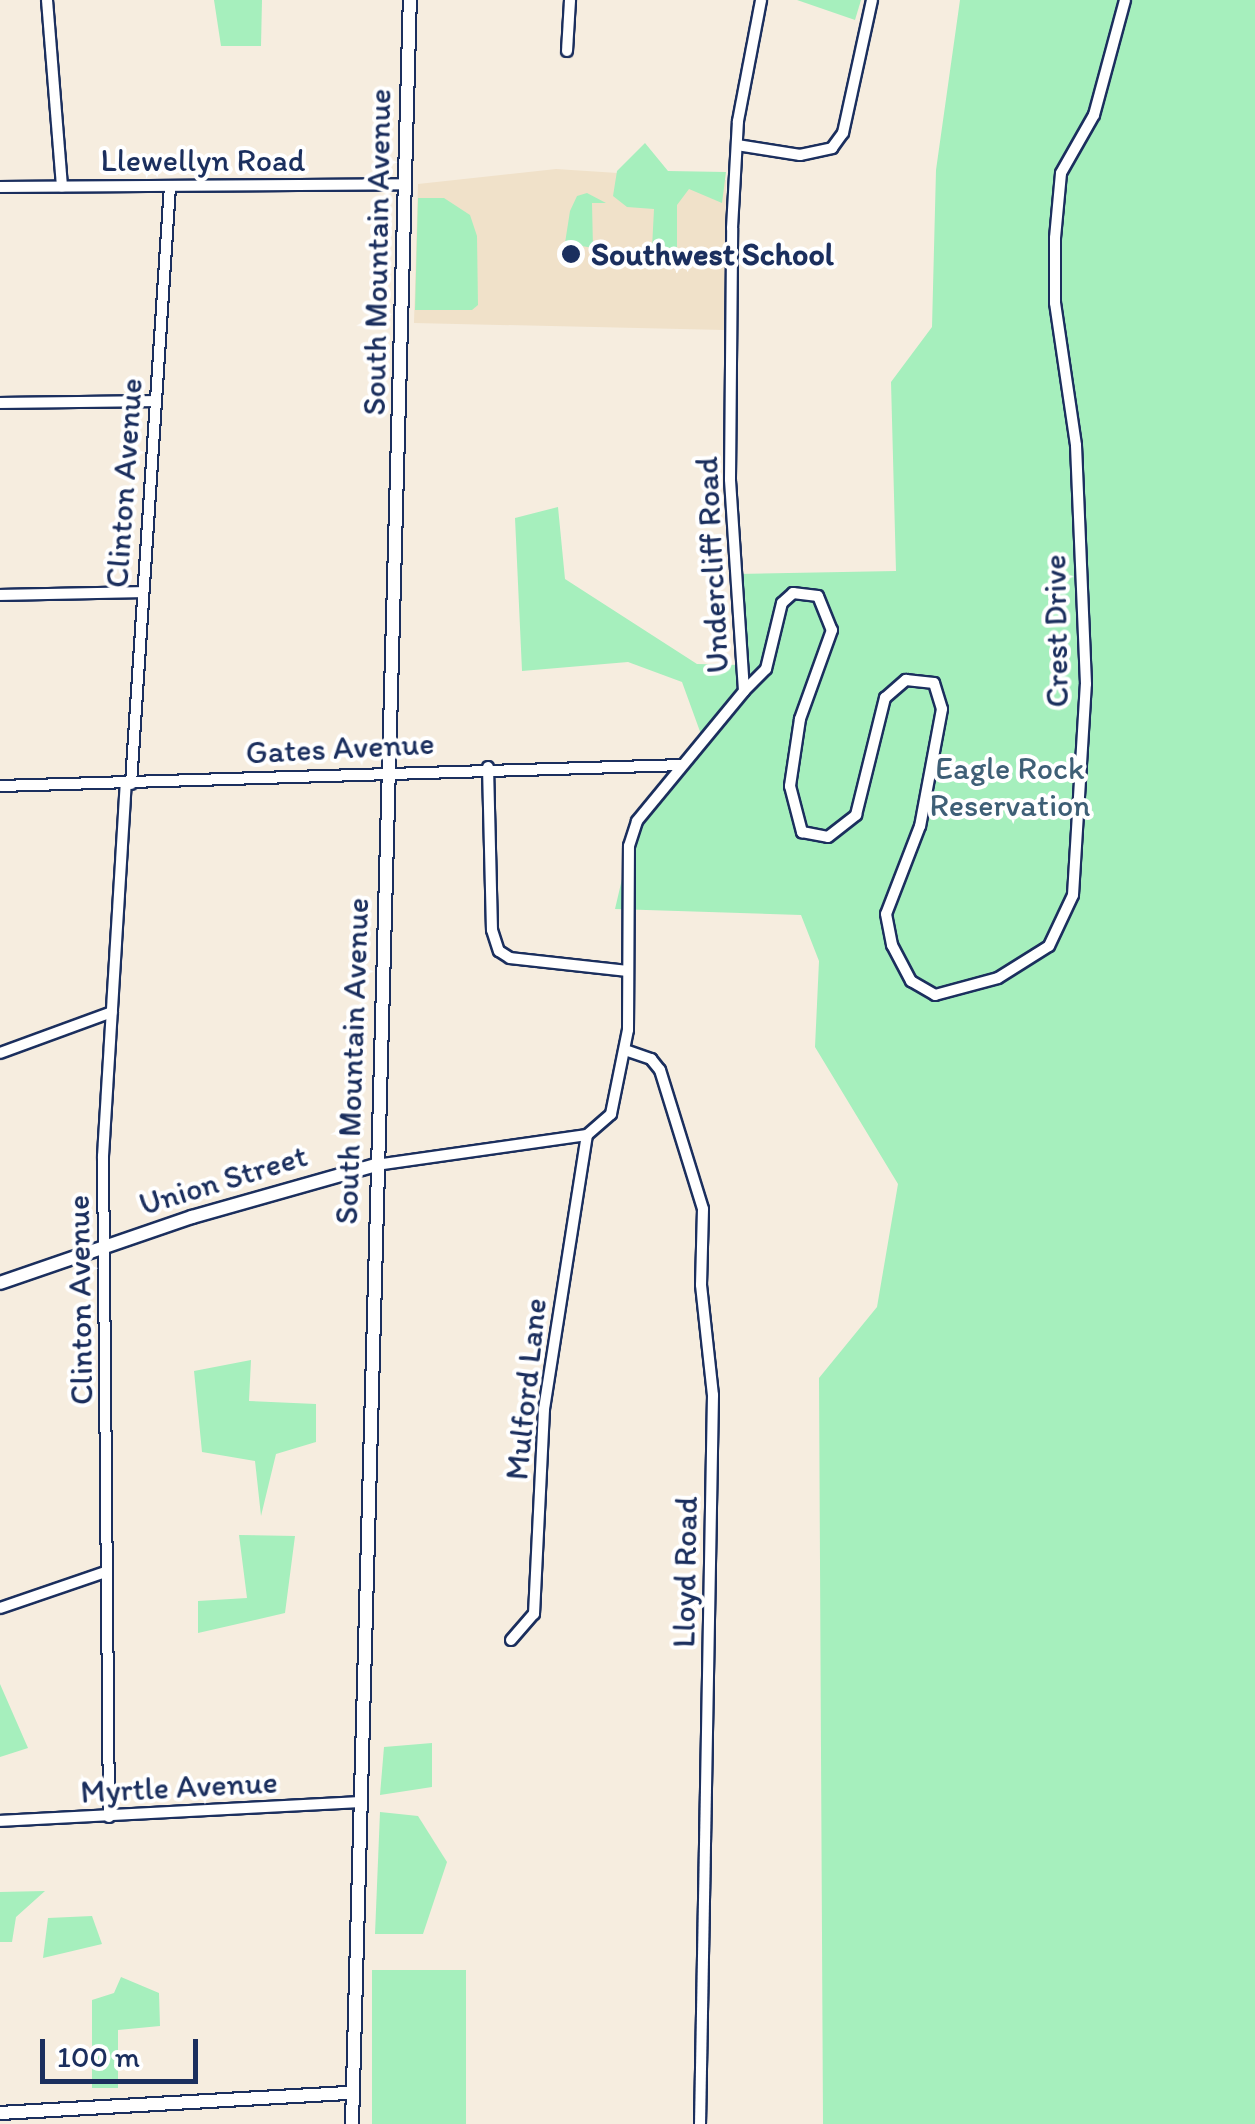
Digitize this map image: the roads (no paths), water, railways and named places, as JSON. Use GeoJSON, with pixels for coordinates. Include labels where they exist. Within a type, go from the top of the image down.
{"type":"FeatureCollection","features":[{"type":"Feature","properties":{"kind":"street"},"geometry":{"type":"LineString","coordinates":[[48,0],[62,186]]}},
{"type":"Feature","properties":{"kind":"street","name":"South Mountain Avenue"},"geometry":{"type":"LineString","coordinates":[[352,2124],[410,0]]}},
{"type":"Feature","properties":{"kind":"street"},"geometry":{"type":"LineString","coordinates":[[567,50],[570,0]]}},
{"type":"Feature","properties":{"kind":"street","name":"Undercliff Road"},"geometry":{"type":"LineString","coordinates":[[586,1135],[612,1114],[625,1050],[630,846],[646,806],[744,691],[730,478],[737,144],[760,0]]}},
{"type":"Feature","properties":{"kind":"street"},"geometry":{"type":"LineString","coordinates":[[737,144],[800,155],[832,148],[844,132],[872,0]]}},
{"type":"Feature","properties":{"kind":"street","name":"Crest Drive"},"geometry":{"type":"LineString","coordinates":[[744,691],[766,669],[782,603],[793,593],[818,596],[832,630],[800,719],[790,786],[802,832],[828,838],[856,816],[886,698],[916,679],[940,690],[920,826],[886,914],[892,945],[923,992],[948,995],[998,978],[1059,934],[1073,895],[1086,684],[1076,445],[1055,304],[1054,238],[1061,173],[1099,102],[1126,0]]}},
{"type":"Feature","properties":{"kind":"street","name":"Llewellyn Road"},"geometry":{"type":"LineString","coordinates":[[0,187],[406,184]]}},
{"type":"Feature","properties":{"kind":"street","name":"Clinton Avenue"},"geometry":{"type":"LineString","coordinates":[[108,1816],[104,1245],[112,1012],[170,186]]}},
{"type":"Feature","properties":{"kind":"street"},"geometry":{"type":"LineString","coordinates":[[0,403],[155,400]]}},
{"type":"Feature","properties":{"kind":"street"},"geometry":{"type":"LineString","coordinates":[[0,595],[142,592]]}},
{"type":"Feature","properties":{"kind":"street","name":"Gates Avenue"},"geometry":{"type":"LineString","coordinates":[[0,786],[128,784],[388,770],[682,765]]}},
{"type":"Feature","properties":{"kind":"street"},"geometry":{"type":"LineString","coordinates":[[488,767],[492,930],[499,951],[510,958],[628,971]]}},
{"type":"Feature","properties":{"kind":"street"},"geometry":{"type":"LineString","coordinates":[[0,1053],[112,1012]]}},
{"type":"Feature","properties":{"kind":"street","name":"Lloyd Road"},"geometry":{"type":"LineString","coordinates":[[625,1050],[660,1070],[703,1209],[701,1285],[713,1395],[700,2124]]}},
{"type":"Feature","properties":{"kind":"street","name":"Union Street"},"geometry":{"type":"LineString","coordinates":[[0,1284],[104,1245],[376,1164],[586,1135]]}},
{"type":"Feature","properties":{"kind":"street","name":"Mulford Lane"},"geometry":{"type":"LineString","coordinates":[[511,1640],[534,1614],[544,1409],[586,1135]]}},
{"type":"Feature","properties":{"kind":"street"},"geometry":{"type":"LineString","coordinates":[[0,1608],[105,1572]]}},
{"type":"Feature","properties":{"kind":"street","name":"Myrtle Avenue"},"geometry":{"type":"LineString","coordinates":[[0,1821],[361,1802]]}},
{"type":"Feature","properties":{"kind":"street"},"geometry":{"type":"LineString","coordinates":[[0,2113],[74,2117],[352,2093]]}},
{"type":"Feature","properties":{"kind":"place","name":"Southwest School"},"geometry":{"type":"Point","coordinates":[571,254]}},
{"type":"Feature","properties":{"kind":"park label","name":"Eagle Rock Reservation"},"geometry":{"type":"Point","coordinates":[1010,788]}}]}
